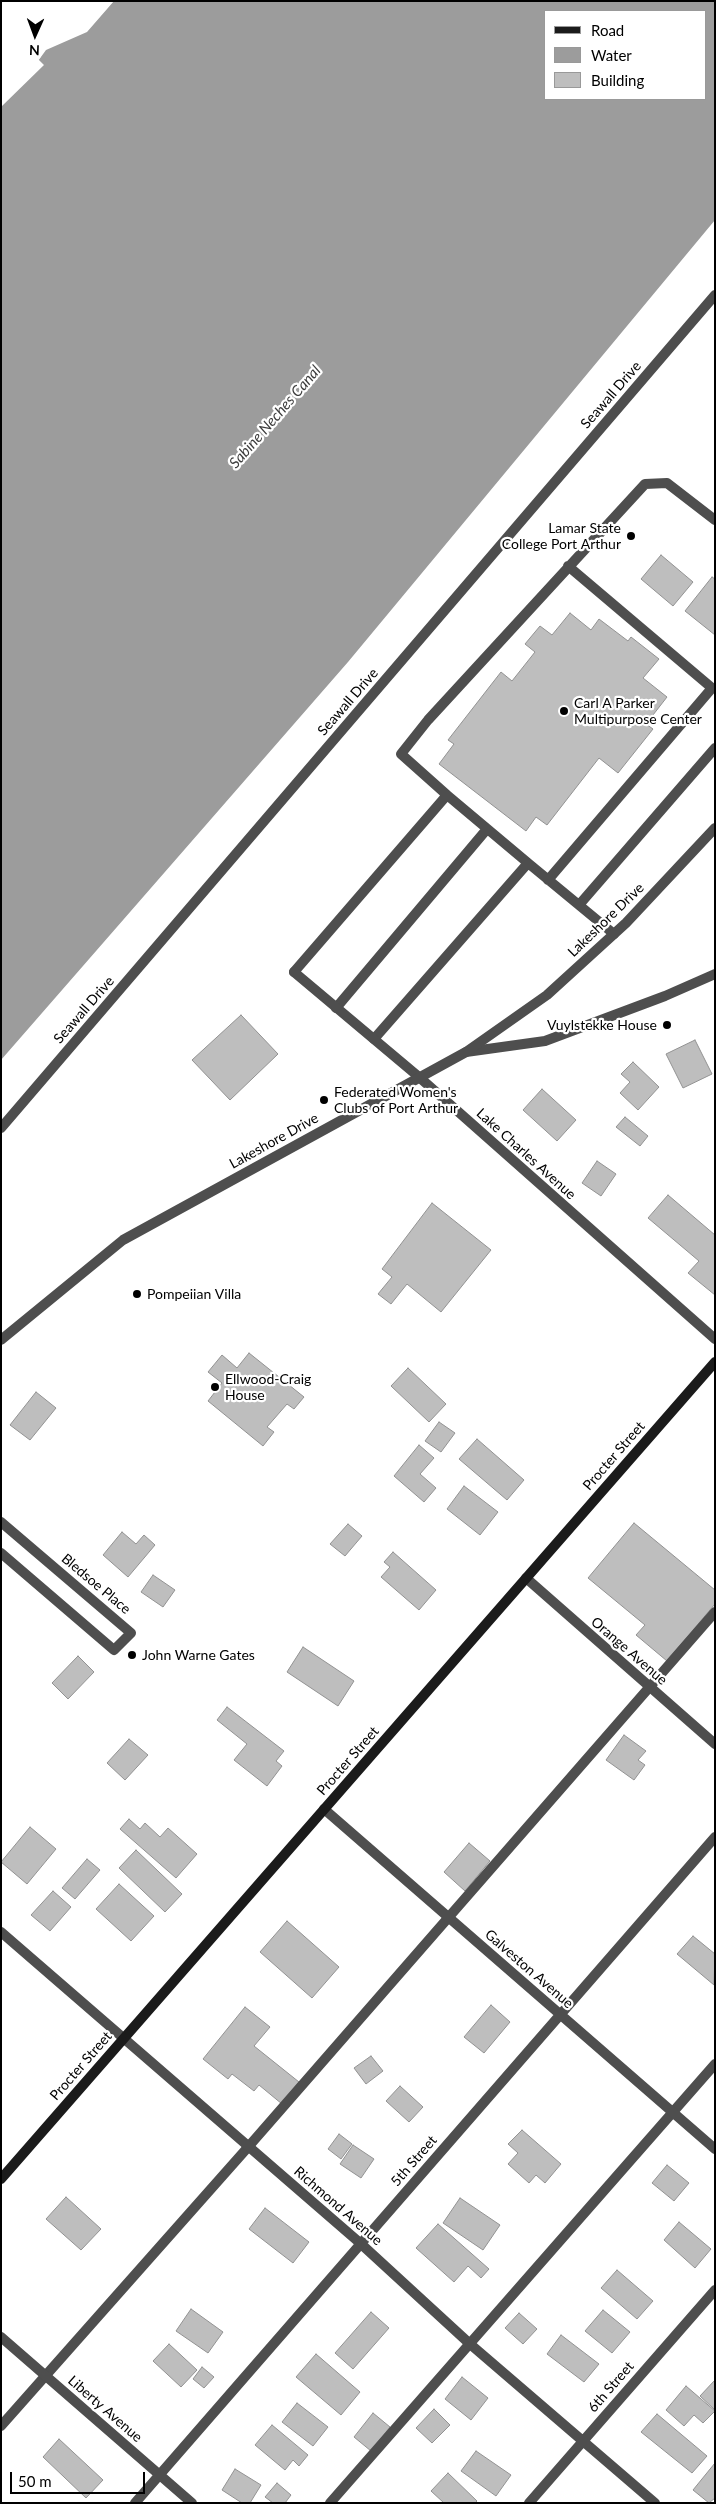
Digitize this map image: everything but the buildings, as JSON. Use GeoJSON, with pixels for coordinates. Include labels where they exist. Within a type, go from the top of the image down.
{"type":"FeatureCollection","features":[{"type":"Feature","properties":{"kind":"main road","name":"Procter Street"},"geometry":{"type":"LineString","coordinates":[[1,2178],[715,1362]]}},
{"type":"Feature","properties":{"kind":"street","name":"Seawall Drive"},"geometry":{"type":"LineString","coordinates":[[1,1128],[715,295]]}},
{"type":"Feature","properties":{"kind":"street"},"geometry":{"type":"LineString","coordinates":[[614,934],[487,829],[401,754],[428,720],[645,484],[666,483],[715,520]]}},
{"type":"Feature","properties":{"kind":"street"},"geometry":{"type":"LineString","coordinates":[[548,880],[714,689],[568,566]]}},
{"type":"Feature","properties":{"kind":"street"},"geometry":{"type":"LineString","coordinates":[[579,906],[715,748]]}},
{"type":"Feature","properties":{"kind":"street","name":"Lake Charles Avenue"},"geometry":{"type":"LineString","coordinates":[[448,794],[294,972],[418,1076],[715,1339]]}},
{"type":"Feature","properties":{"kind":"street","name":"Lakeshore Drive"},"geometry":{"type":"LineString","coordinates":[[1,1340],[123,1240],[418,1076],[466,1052],[547,995],[614,934],[715,828]]}},
{"type":"Feature","properties":{"kind":"street"},"geometry":{"type":"LineString","coordinates":[[336,1008],[487,829]]}},
{"type":"Feature","properties":{"kind":"street"},"geometry":{"type":"LineString","coordinates":[[374,1039],[528,863]]}},
{"type":"Feature","properties":{"kind":"street"},"geometry":{"type":"LineString","coordinates":[[466,1052],[545,1041],[665,996],[715,974]]}},
{"type":"Feature","properties":{"kind":"street","name":"Bledsoe Place"},"geometry":{"type":"LineString","coordinates":[[1,1522],[131,1632],[114,1650],[1,1553]]}},
{"type":"Feature","properties":{"kind":"street","name":"Orange Avenue"},"geometry":{"type":"LineString","coordinates":[[526,1578],[715,1744]]}},
{"type":"Feature","properties":{"kind":"street"},"geometry":{"type":"LineString","coordinates":[[1,2426],[249,2146],[715,1612]]}},
{"type":"Feature","properties":{"kind":"street","name":"Galveston Avenue"},"geometry":{"type":"LineString","coordinates":[[324,1809],[715,2150]]}},
{"type":"Feature","properties":{"kind":"street","name":"5th Street"},"geometry":{"type":"LineString","coordinates":[[135,2503],[715,1837]]}},
{"type":"Feature","properties":{"kind":"street","name":"Richmond Avenue"},"geometry":{"type":"LineString","coordinates":[[1,1932],[249,2146],[360,2243],[470,2344],[655,2503]]}},
{"type":"Feature","properties":{"kind":"street"},"geometry":{"type":"LineString","coordinates":[[330,2503],[715,2064]]}},
{"type":"Feature","properties":{"kind":"street","name":"6th Street"},"geometry":{"type":"LineString","coordinates":[[529,2503],[715,2290]]}},
{"type":"Feature","properties":{"kind":"street","name":"Liberty Avenue"},"geometry":{"type":"LineString","coordinates":[[1,2337],[192,2503]]}},
{"type":"Feature","properties":{"kind":"water","name":"Sabine Neches Canal"},"geometry":{"type":"Polygon","coordinates":[[[114,1],[715,1],[715,220],[348,662],[1,1060],[1,90],[30,72],[46,50],[87,32],[114,1]]]}},
{"type":"Feature","properties":{"kind":"pier"},"geometry":{"type":"Polygon","coordinates":[[[37,58],[44,65],[1,107],[1,87],[28,70],[37,58]]]}},
{"type":"Feature","properties":{"kind":"place","name":"Lamar State College Port Arthur"},"geometry":{"type":"Point","coordinates":[631,536]}},
{"type":"Feature","properties":{"kind":"place","name":"Carl A Parker Multipurpose Center"},"geometry":{"type":"Point","coordinates":[564,711]}},
{"type":"Feature","properties":{"kind":"place","name":"Vuylstekke House"},"geometry":{"type":"Point","coordinates":[667,1025]}},
{"type":"Feature","properties":{"kind":"place","name":"Federated Women's Clubs of Port Arthur"},"geometry":{"type":"Point","coordinates":[324,1100]}},
{"type":"Feature","properties":{"kind":"place","name":"Pompeiian Villa"},"geometry":{"type":"Point","coordinates":[137,1294]}},
{"type":"Feature","properties":{"kind":"place","name":"Ellwood-Craig House"},"geometry":{"type":"Point","coordinates":[215,1387]}},
{"type":"Feature","properties":{"kind":"place","name":"John Warne Gates"},"geometry":{"type":"Point","coordinates":[132,1655]}}]}
